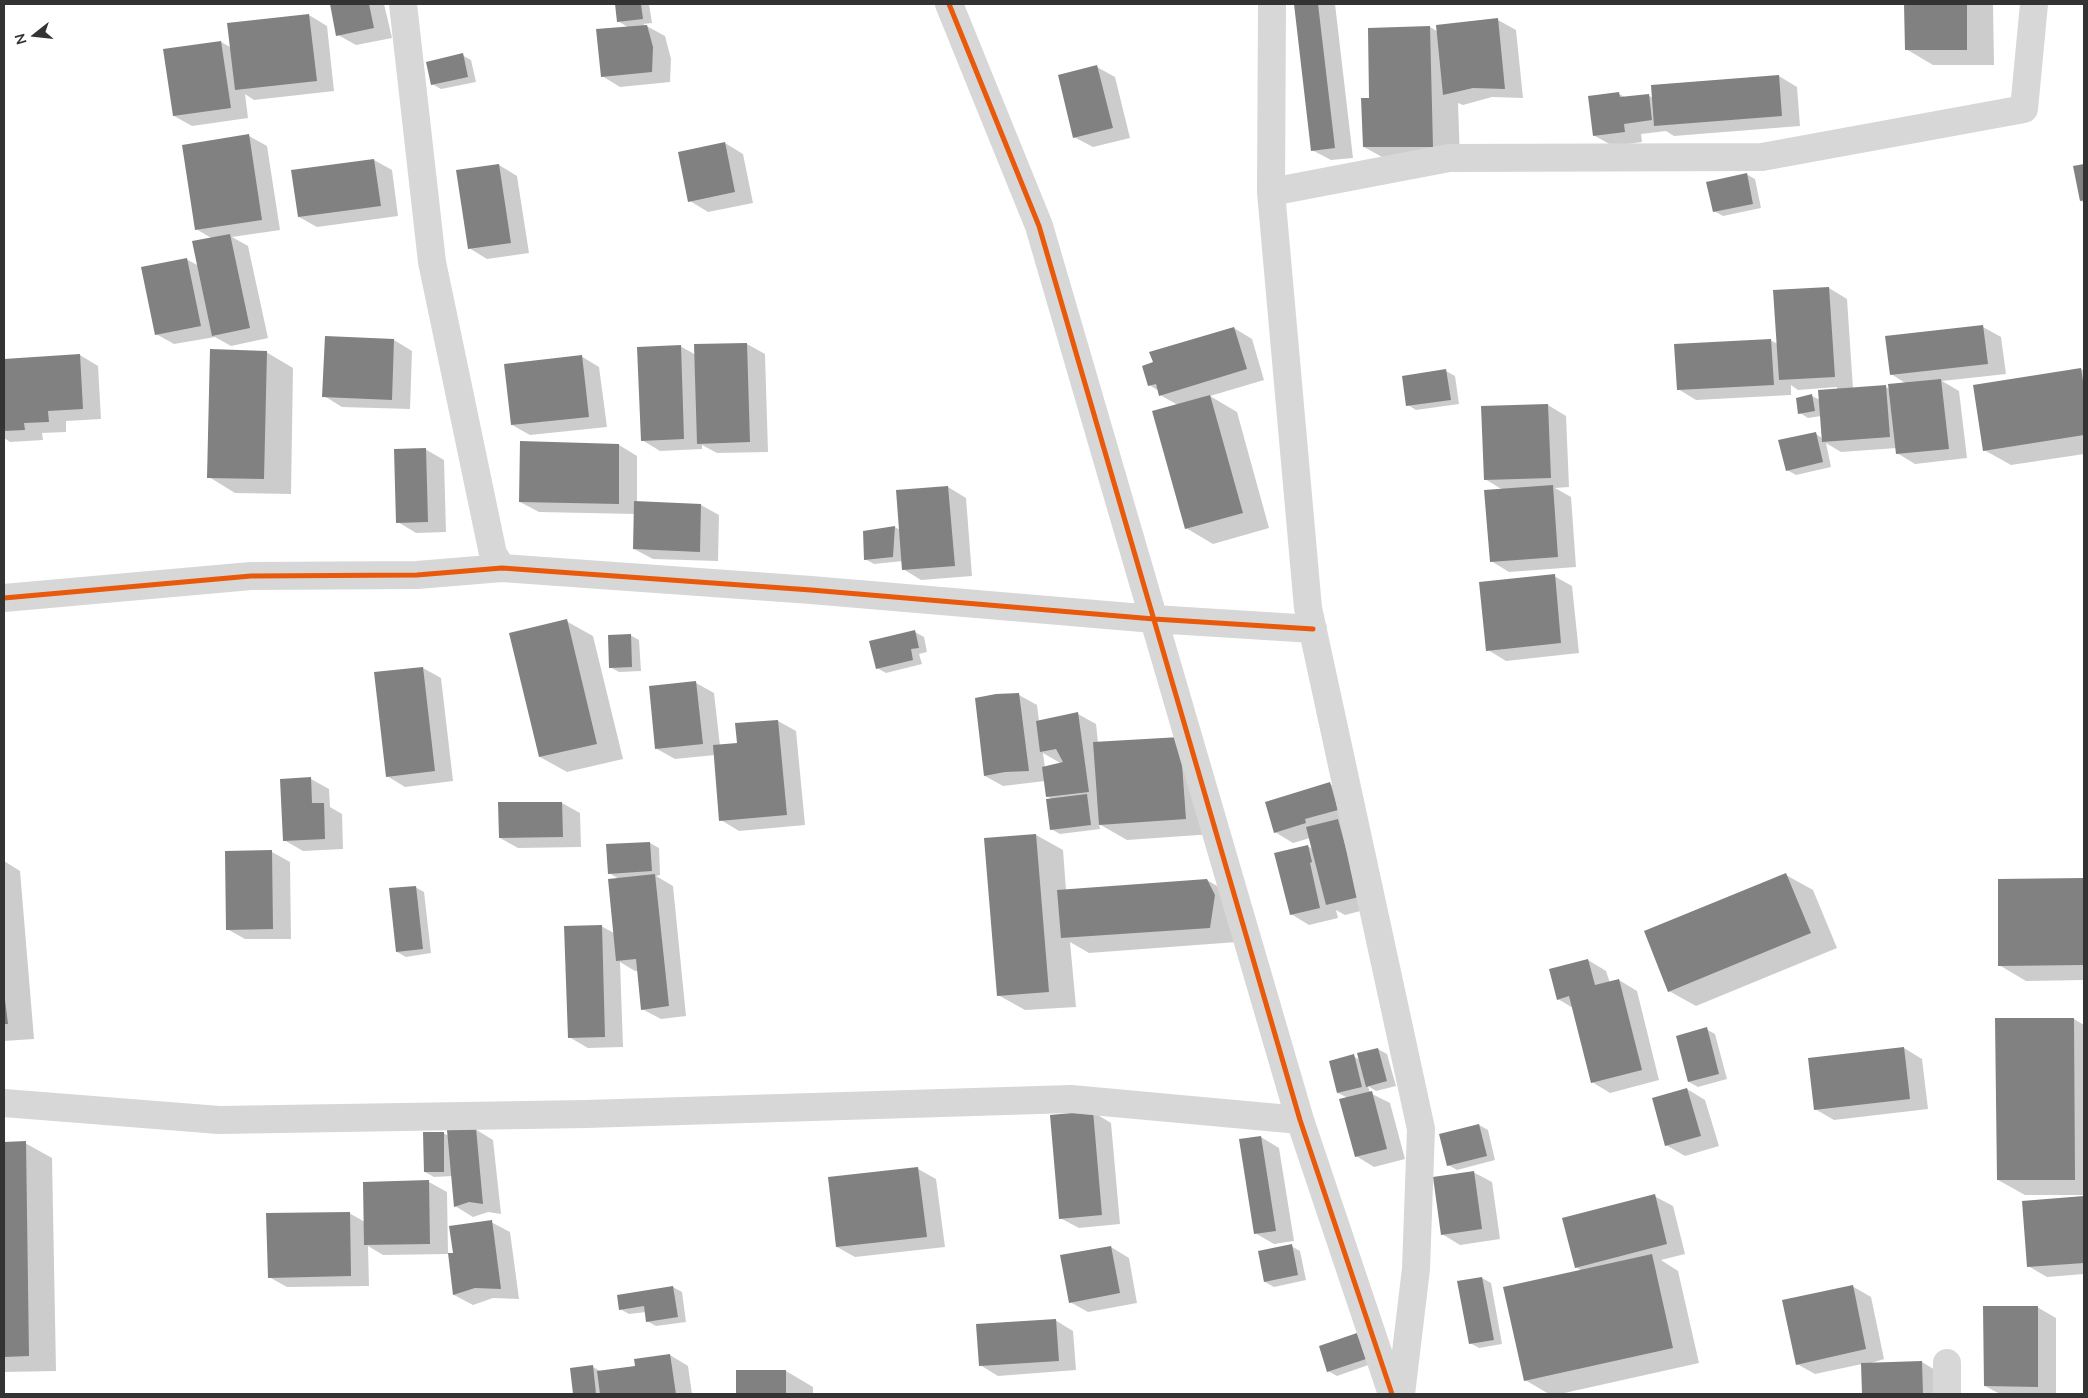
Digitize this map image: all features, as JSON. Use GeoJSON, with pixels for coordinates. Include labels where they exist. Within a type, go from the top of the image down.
{"type":"FeatureCollection","features":[{"type":"Feature","properties":{"kind":"street"},"geometry":{"type":"LineString","coordinates":[[403,4],[432,262],[494,554],[502,568]]}},
{"type":"Feature","properties":{"kind":"street"},"geometry":{"type":"LineString","coordinates":[[949,4],[1039,226],[1300,1120],[1392,1394]]}},
{"type":"Feature","properties":{"kind":"street"},"geometry":{"type":"LineString","coordinates":[[1272,4],[1272,192],[1308,608],[1421,1129],[1416,1269],[1401,1394]]}},
{"type":"Feature","properties":{"kind":"street"},"geometry":{"type":"LineString","coordinates":[[1272,192],[1449,158],[1762,157],[2024,109],[2034,4]]}},
{"type":"Feature","properties":{"kind":"street"},"geometry":{"type":"LineString","coordinates":[[4,598],[251,576],[417,575],[502,568],[811,590],[1154,619],[1313,629]]}},
{"type":"Feature","properties":{"kind":"street"},"geometry":{"type":"LineString","coordinates":[[4,1103],[219,1120],[576,1114],[1071,1099],[1300,1120]]}},
{"type":"Feature","properties":{"kind":"street"},"geometry":{"type":"LineString","coordinates":[[1946,1363],[1947,1394]]}},
{"type":"Feature","properties":{"kind":"building"},"geometry":{"type":"Polygon","coordinates":[[[330,4],[369,4],[374,28],[336,36],[330,4]]]}},
{"type":"Feature","properties":{"kind":"building"},"geometry":{"type":"Polygon","coordinates":[[[615,4],[641,4],[643,19],[617,22],[615,4]]]}},
{"type":"Feature","properties":{"kind":"building"},"geometry":{"type":"Polygon","coordinates":[[[1294,4],[1318,4],[1335,148],[1311,151],[1294,4]]]}},
{"type":"Feature","properties":{"kind":"building"},"geometry":{"type":"Polygon","coordinates":[[[1904,4],[1967,4],[1967,50],[1905,50],[1904,4]]]}},
{"type":"Feature","properties":{"kind":"building"},"geometry":{"type":"Polygon","coordinates":[[[309,14],[317,81],[235,90],[227,23],[309,14]]]}},
{"type":"Feature","properties":{"kind":"building"},"geometry":{"type":"Polygon","coordinates":[[[1498,18],[1505,89],[1473,88],[1443,95],[1436,25],[1498,18]]]}},
{"type":"Feature","properties":{"kind":"building"},"geometry":{"type":"Polygon","coordinates":[[[647,25],[653,47],[652,72],[601,77],[596,29],[647,25]]]}},
{"type":"Feature","properties":{"kind":"building"},"geometry":{"type":"Polygon","coordinates":[[[1430,26],[1433,147],[1363,147],[1361,98],[1369,98],[1368,28],[1430,26]]]}},
{"type":"Feature","properties":{"kind":"building"},"geometry":{"type":"Polygon","coordinates":[[[221,41],[231,108],[173,116],[163,49],[221,41]]]}},
{"type":"Feature","properties":{"kind":"building"},"geometry":{"type":"Polygon","coordinates":[[[463,53],[468,77],[431,85],[426,62],[463,53]]]}},
{"type":"Feature","properties":{"kind":"building"},"geometry":{"type":"Polygon","coordinates":[[[1097,65],[1113,128],[1073,138],[1058,75],[1097,65]]]}},
{"type":"Feature","properties":{"kind":"building"},"geometry":{"type":"Polygon","coordinates":[[[1779,75],[1782,116],[1654,126],[1651,85],[1779,75]]]}},
{"type":"Feature","properties":{"kind":"building"},"geometry":{"type":"Polygon","coordinates":[[[1619,92],[1620,97],[1649,94],[1652,120],[1624,124],[1625,132],[1593,136],[1588,96],[1619,92]]]}},
{"type":"Feature","properties":{"kind":"building"},"geometry":{"type":"Polygon","coordinates":[[[249,134],[262,220],[195,230],[182,145],[249,134]]]}},
{"type":"Feature","properties":{"kind":"building"},"geometry":{"type":"Polygon","coordinates":[[[725,142],[735,192],[688,202],[678,152],[725,142]]]}},
{"type":"Feature","properties":{"kind":"building"},"geometry":{"type":"Polygon","coordinates":[[[374,159],[381,206],[298,217],[291,170],[374,159]]]}},
{"type":"Feature","properties":{"kind":"building"},"geometry":{"type":"Polygon","coordinates":[[[499,164],[511,243],[468,249],[456,170],[499,164]]]}},
{"type":"Feature","properties":{"kind":"building"},"geometry":{"type":"Polygon","coordinates":[[[2084,164],[2084,200],[2080,201],[2073,166],[2084,164]]]}},
{"type":"Feature","properties":{"kind":"building"},"geometry":{"type":"Polygon","coordinates":[[[1747,173],[1753,204],[1713,212],[1706,182],[1747,173]]]}},
{"type":"Feature","properties":{"kind":"building"},"geometry":{"type":"Polygon","coordinates":[[[230,234],[250,328],[212,336],[192,241],[230,234]]]}},
{"type":"Feature","properties":{"kind":"building"},"geometry":{"type":"Polygon","coordinates":[[[187,258],[201,326],[155,335],[141,267],[187,258]]]}},
{"type":"Feature","properties":{"kind":"building"},"geometry":{"type":"Polygon","coordinates":[[[1829,287],[1835,377],[1779,380],[1773,290],[1829,287]]]}},
{"type":"Feature","properties":{"kind":"building"},"geometry":{"type":"Polygon","coordinates":[[[1983,325],[1988,364],[1890,375],[1885,336],[1983,325]]]}},
{"type":"Feature","properties":{"kind":"building"},"geometry":{"type":"Polygon","coordinates":[[[1234,327],[1247,369],[1159,396],[1156,384],[1148,386],[1142,366],[1153,362],[1149,352],[1234,327]]]}},
{"type":"Feature","properties":{"kind":"building"},"geometry":{"type":"Polygon","coordinates":[[[325,336],[394,339],[392,400],[322,397],[325,336]]]}},
{"type":"Feature","properties":{"kind":"building"},"geometry":{"type":"Polygon","coordinates":[[[1771,339],[1774,385],[1677,390],[1674,344],[1771,339]]]}},
{"type":"Feature","properties":{"kind":"building"},"geometry":{"type":"Polygon","coordinates":[[[747,343],[750,442],[697,444],[694,344],[747,343]]]}},
{"type":"Feature","properties":{"kind":"building"},"geometry":{"type":"Polygon","coordinates":[[[681,345],[684,439],[641,441],[637,347],[681,345]]]}},
{"type":"Feature","properties":{"kind":"building"},"geometry":{"type":"Polygon","coordinates":[[[210,349],[267,351],[264,479],[207,478],[210,349]]]}},
{"type":"Feature","properties":{"kind":"building"},"geometry":{"type":"Polygon","coordinates":[[[80,354],[83,409],[48,411],[49,422],[24,423],[25,430],[4,431],[4,359],[80,354]]]}},
{"type":"Feature","properties":{"kind":"building"},"geometry":{"type":"Polygon","coordinates":[[[582,355],[589,417],[511,425],[504,364],[582,355]]]}},
{"type":"Feature","properties":{"kind":"building"},"geometry":{"type":"Polygon","coordinates":[[[2081,368],[2084,388],[2084,435],[1983,451],[1973,385],[2081,368]]]}},
{"type":"Feature","properties":{"kind":"building"},"geometry":{"type":"Polygon","coordinates":[[[1446,369],[1451,400],[1406,406],[1402,376],[1446,369]]]}},
{"type":"Feature","properties":{"kind":"building"},"geometry":{"type":"Polygon","coordinates":[[[1941,379],[1949,449],[1896,454],[1888,384],[1941,379]]]}},
{"type":"Feature","properties":{"kind":"building"},"geometry":{"type":"Polygon","coordinates":[[[1886,385],[1890,437],[1822,442],[1818,390],[1886,385]]]}},
{"type":"Feature","properties":{"kind":"building"},"geometry":{"type":"Polygon","coordinates":[[[1812,394],[1815,411],[1798,414],[1796,398],[1812,394]]]}},
{"type":"Feature","properties":{"kind":"building"},"geometry":{"type":"Polygon","coordinates":[[[1210,395],[1243,513],[1185,529],[1152,411],[1210,395]]]}},
{"type":"Feature","properties":{"kind":"building"},"geometry":{"type":"Polygon","coordinates":[[[1548,404],[1551,478],[1484,480],[1481,406],[1548,404]]]}},
{"type":"Feature","properties":{"kind":"building"},"geometry":{"type":"Polygon","coordinates":[[[1816,432],[1823,462],[1786,471],[1778,440],[1816,432]]]}},
{"type":"Feature","properties":{"kind":"building"},"geometry":{"type":"Polygon","coordinates":[[[520,441],[619,444],[619,504],[519,502],[520,441]]]}},
{"type":"Feature","properties":{"kind":"building"},"geometry":{"type":"Polygon","coordinates":[[[426,448],[428,522],[396,523],[394,449],[426,448]]]}},
{"type":"Feature","properties":{"kind":"building"},"geometry":{"type":"Polygon","coordinates":[[[1553,485],[1558,557],[1490,562],[1484,490],[1553,485]]]}},
{"type":"Feature","properties":{"kind":"building"},"geometry":{"type":"Polygon","coordinates":[[[948,486],[955,566],[902,570],[896,490],[948,486]]]}},
{"type":"Feature","properties":{"kind":"building"},"geometry":{"type":"Polygon","coordinates":[[[634,501],[701,504],[700,552],[633,549],[634,501]]]}},
{"type":"Feature","properties":{"kind":"building"},"geometry":{"type":"Polygon","coordinates":[[[895,526],[893,557],[864,560],[863,531],[895,526]]]}},
{"type":"Feature","properties":{"kind":"building"},"geometry":{"type":"Polygon","coordinates":[[[1555,574],[1561,643],[1486,651],[1479,582],[1555,574]]]}},
{"type":"Feature","properties":{"kind":"building"},"geometry":{"type":"Polygon","coordinates":[[[567,619],[597,744],[539,757],[509,633],[567,619]]]}},
{"type":"Feature","properties":{"kind":"building"},"geometry":{"type":"Polygon","coordinates":[[[915,630],[919,648],[911,649],[913,660],[876,669],[869,641],[915,630]]]}},
{"type":"Feature","properties":{"kind":"building"},"geometry":{"type":"Polygon","coordinates":[[[631,634],[632,667],[609,668],[608,635],[631,634]]]}},
{"type":"Feature","properties":{"kind":"building"},"geometry":{"type":"Polygon","coordinates":[[[423,667],[435,771],[386,777],[374,672],[423,667]]]}},
{"type":"Feature","properties":{"kind":"building"},"geometry":{"type":"Polygon","coordinates":[[[696,681],[703,744],[655,749],[649,686],[696,681]]]}},
{"type":"Feature","properties":{"kind":"building"},"geometry":{"type":"Polygon","coordinates":[[[1019,693],[1029,771],[1005,772],[984,776],[975,698],[996,694],[1019,693]]]}},
{"type":"Feature","properties":{"kind":"building"},"geometry":{"type":"Polygon","coordinates":[[[1078,712],[1089,792],[1046,797],[1042,767],[1063,762],[1056,749],[1040,752],[1036,721],[1078,712]]]}},
{"type":"Feature","properties":{"kind":"building"},"geometry":{"type":"Polygon","coordinates":[[[778,720],[787,815],[719,821],[713,745],[737,743],[735,723],[778,720]]]}},
{"type":"Feature","properties":{"kind":"building"},"geometry":{"type":"Polygon","coordinates":[[[1180,737],[1186,819],[1099,825],[1093,742],[1180,737]]]}},
{"type":"Feature","properties":{"kind":"building"},"geometry":{"type":"Polygon","coordinates":[[[311,777],[312,803],[324,803],[325,839],[283,841],[280,779],[311,777]]]}},
{"type":"Feature","properties":{"kind":"building"},"geometry":{"type":"Polygon","coordinates":[[[1330,782],[1338,810],[1305,819],[1306,823],[1274,833],[1265,802],[1330,782]]]}},
{"type":"Feature","properties":{"kind":"building"},"geometry":{"type":"Polygon","coordinates":[[[1087,794],[1091,825],[1050,830],[1046,799],[1087,794]]]}},
{"type":"Feature","properties":{"kind":"building"},"geometry":{"type":"Polygon","coordinates":[[[498,802],[562,802],[563,837],[499,838],[498,802]]]}},
{"type":"Feature","properties":{"kind":"building"},"geometry":{"type":"Polygon","coordinates":[[[1338,819],[1359,897],[1326,905],[1306,827],[1338,819]]]}},
{"type":"Feature","properties":{"kind":"building"},"geometry":{"type":"Polygon","coordinates":[[[1036,834],[1049,992],[997,996],[984,838],[1036,834]]]}},
{"type":"Feature","properties":{"kind":"building"},"geometry":{"type":"Polygon","coordinates":[[[650,842],[652,871],[608,874],[606,844],[650,842]]]}},
{"type":"Feature","properties":{"kind":"building"},"geometry":{"type":"Polygon","coordinates":[[[1308,845],[1320,908],[1290,915],[1274,853],[1308,845]]]}},
{"type":"Feature","properties":{"kind":"building"},"geometry":{"type":"Polygon","coordinates":[[[272,850],[273,929],[226,930],[225,851],[272,850]]]}},
{"type":"Feature","properties":{"kind":"building"},"geometry":{"type":"Polygon","coordinates":[[[1786,873],[1811,933],[1668,992],[1644,931],[1786,873]]]}},
{"type":"Feature","properties":{"kind":"building"},"geometry":{"type":"Polygon","coordinates":[[[655,874],[669,1006],[641,1010],[636,959],[616,961],[608,879],[655,874]]]}},
{"type":"Feature","properties":{"kind":"building"},"geometry":{"type":"Polygon","coordinates":[[[2084,878],[2084,965],[1998,966],[1998,879],[2084,878]]]}},
{"type":"Feature","properties":{"kind":"building"},"geometry":{"type":"Polygon","coordinates":[[[1207,879],[1215,895],[1210,928],[1061,938],[1057,890],[1207,879]]]}},
{"type":"Feature","properties":{"kind":"building"},"geometry":{"type":"Polygon","coordinates":[[[416,886],[423,949],[396,952],[389,888],[416,886]]]}},
{"type":"Feature","properties":{"kind":"building"},"geometry":{"type":"Polygon","coordinates":[[[602,925],[605,1037],[568,1038],[564,926],[602,925]]]}},
{"type":"Feature","properties":{"kind":"building"},"geometry":{"type":"Polygon","coordinates":[[[1588,959],[1595,985],[1619,979],[1642,1070],[1591,1083],[1569,996],[1557,1000],[1549,969],[1588,959]]]}},
{"type":"Feature","properties":{"kind":"building"},"geometry":{"type":"Polygon","coordinates":[[[4,992],[8,1024],[4,1024],[4,992]]]}},
{"type":"Feature","properties":{"kind":"building"},"geometry":{"type":"Polygon","coordinates":[[[1995,1018],[2074,1018],[2075,1180],[1997,1180],[1995,1018]]]}},
{"type":"Feature","properties":{"kind":"building"},"geometry":{"type":"Polygon","coordinates":[[[1707,1027],[1719,1074],[1688,1082],[1676,1036],[1707,1027]]]}},
{"type":"Feature","properties":{"kind":"building"},"geometry":{"type":"Polygon","coordinates":[[[1904,1047],[1910,1099],[1814,1110],[1808,1058],[1904,1047]]]}},
{"type":"Feature","properties":{"kind":"building"},"geometry":{"type":"Polygon","coordinates":[[[1378,1048],[1387,1081],[1366,1087],[1357,1053],[1378,1048]]]}},
{"type":"Feature","properties":{"kind":"building"},"geometry":{"type":"Polygon","coordinates":[[[1354,1054],[1362,1087],[1337,1093],[1329,1061],[1354,1054]]]}},
{"type":"Feature","properties":{"kind":"building"},"geometry":{"type":"Polygon","coordinates":[[[1687,1088],[1701,1136],[1665,1146],[1652,1098],[1687,1088]]]}},
{"type":"Feature","properties":{"kind":"building"},"geometry":{"type":"Polygon","coordinates":[[[1372,1091],[1387,1149],[1355,1157],[1339,1099],[1372,1091]]]}},
{"type":"Feature","properties":{"kind":"building"},"geometry":{"type":"Polygon","coordinates":[[[1093,1111],[1102,1215],[1059,1219],[1050,1115],[1093,1111]]]}},
{"type":"Feature","properties":{"kind":"building"},"geometry":{"type":"Polygon","coordinates":[[[1479,1124],[1487,1156],[1447,1166],[1439,1134],[1479,1124]]]}},
{"type":"Feature","properties":{"kind":"building"},"geometry":{"type":"Polygon","coordinates":[[[476,1128],[483,1204],[469,1202],[454,1207],[447,1130],[476,1128]]]}},
{"type":"Feature","properties":{"kind":"building"},"geometry":{"type":"Polygon","coordinates":[[[423,1132],[444,1132],[444,1172],[424,1172],[423,1132]]]}},
{"type":"Feature","properties":{"kind":"building"},"geometry":{"type":"Polygon","coordinates":[[[1261,1136],[1276,1231],[1254,1234],[1239,1139],[1261,1136]]]}},
{"type":"Feature","properties":{"kind":"building"},"geometry":{"type":"Polygon","coordinates":[[[26,1141],[29,1356],[4,1357],[4,1142],[26,1141]]]}},
{"type":"Feature","properties":{"kind":"building"},"geometry":{"type":"Polygon","coordinates":[[[918,1167],[927,1237],[836,1247],[828,1177],[918,1167]]]}},
{"type":"Feature","properties":{"kind":"building"},"geometry":{"type":"Polygon","coordinates":[[[1474,1171],[1482,1229],[1441,1235],[1433,1177],[1474,1171]]]}},
{"type":"Feature","properties":{"kind":"building"},"geometry":{"type":"Polygon","coordinates":[[[429,1180],[430,1244],[364,1245],[363,1182],[429,1180]]]}},
{"type":"Feature","properties":{"kind":"building"},"geometry":{"type":"Polygon","coordinates":[[[1655,1194],[1667,1244],[1575,1268],[1562,1218],[1655,1194]]]}},
{"type":"Feature","properties":{"kind":"building"},"geometry":{"type":"Polygon","coordinates":[[[2084,1196],[2084,1263],[2027,1267],[2022,1201],[2084,1196]]]}},
{"type":"Feature","properties":{"kind":"building"},"geometry":{"type":"Polygon","coordinates":[[[350,1212],[351,1276],[268,1278],[266,1213],[350,1212]]]}},
{"type":"Feature","properties":{"kind":"building"},"geometry":{"type":"Polygon","coordinates":[[[492,1220],[501,1289],[475,1288],[453,1295],[448,1253],[453,1253],[449,1226],[492,1220]]]}},
{"type":"Feature","properties":{"kind":"building"},"geometry":{"type":"Polygon","coordinates":[[[1292,1244],[1298,1275],[1264,1282],[1258,1251],[1292,1244]]]}},
{"type":"Feature","properties":{"kind":"building"},"geometry":{"type":"Polygon","coordinates":[[[1111,1246],[1120,1293],[1069,1303],[1060,1255],[1111,1246]]]}},
{"type":"Feature","properties":{"kind":"building"},"geometry":{"type":"Polygon","coordinates":[[[1652,1254],[1673,1348],[1524,1381],[1503,1287],[1652,1254]]]}},
{"type":"Feature","properties":{"kind":"building"},"geometry":{"type":"Polygon","coordinates":[[[1482,1277],[1494,1340],[1469,1344],[1457,1281],[1482,1277]]]}},
{"type":"Feature","properties":{"kind":"building"},"geometry":{"type":"Polygon","coordinates":[[[1853,1285],[1866,1349],[1796,1365],[1782,1300],[1853,1285]]]}},
{"type":"Feature","properties":{"kind":"building"},"geometry":{"type":"Polygon","coordinates":[[[673,1286],[678,1317],[646,1322],[644,1306],[619,1310],[617,1295],[673,1286]]]}},
{"type":"Feature","properties":{"kind":"building"},"geometry":{"type":"Polygon","coordinates":[[[1983,1306],[2038,1306],[2038,1387],[1984,1386],[1983,1306]]]}},
{"type":"Feature","properties":{"kind":"building"},"geometry":{"type":"Polygon","coordinates":[[[1056,1319],[1059,1361],[979,1366],[976,1324],[1056,1319]]]}},
{"type":"Feature","properties":{"kind":"building"},"geometry":{"type":"Polygon","coordinates":[[[1357,1333],[1366,1359],[1327,1372],[1319,1346],[1357,1333]]]}},
{"type":"Feature","properties":{"kind":"building"},"geometry":{"type":"Polygon","coordinates":[[[670,1354],[676,1394],[600,1394],[597,1371],[635,1366],[634,1359],[670,1354]]]}},
{"type":"Feature","properties":{"kind":"building"},"geometry":{"type":"Polygon","coordinates":[[[1922,1361],[1923,1394],[1862,1394],[1861,1363],[1922,1361]]]}},
{"type":"Feature","properties":{"kind":"building"},"geometry":{"type":"Polygon","coordinates":[[[593,1365],[596,1394],[573,1394],[570,1368],[593,1365]]]}},
{"type":"Feature","properties":{"kind":"building"},"geometry":{"type":"Polygon","coordinates":[[[736,1370],[786,1370],[786,1394],[736,1394],[736,1370]]]}},
{"type":"Feature","properties":{"kind":"cycle path"},"geometry":{"type":"LineString","coordinates":[[949,4],[1039,226],[1300,1120],[1392,1394]]}},
{"type":"Feature","properties":{"kind":"cycle path"},"geometry":{"type":"LineString","coordinates":[[4,598],[251,576],[417,575],[502,568],[811,590],[1154,619],[1313,629]]}}]}
